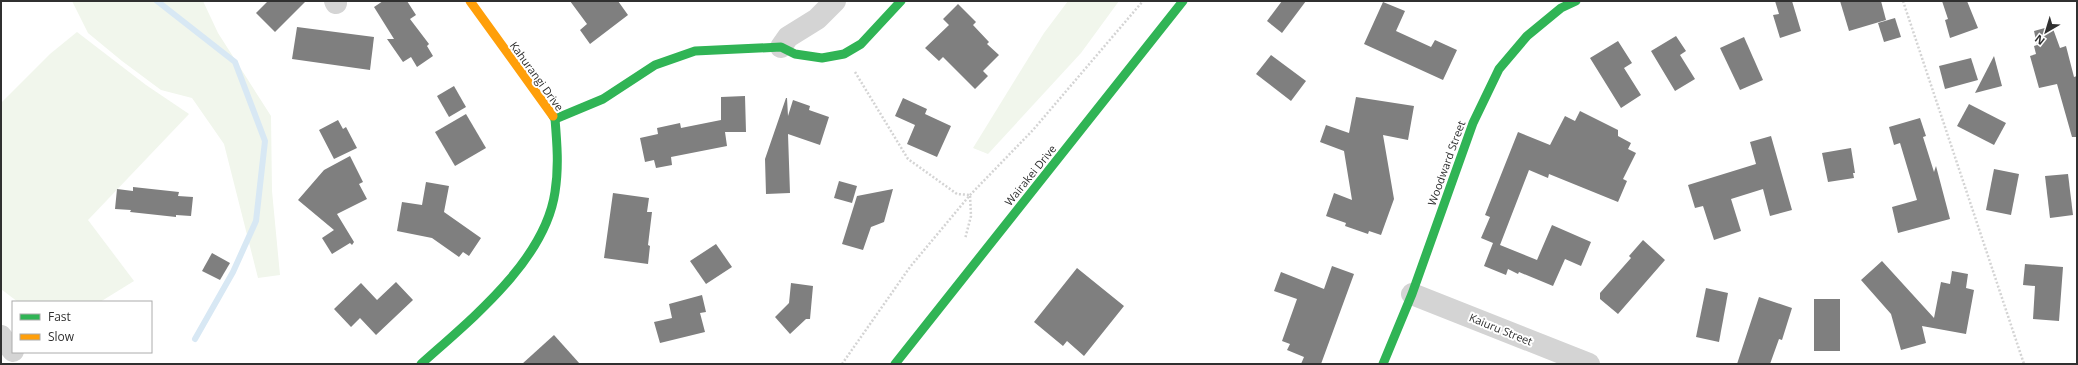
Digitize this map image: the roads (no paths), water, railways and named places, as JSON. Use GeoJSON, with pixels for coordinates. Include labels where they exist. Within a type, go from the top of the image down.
{"type":"FeatureCollection","features":[{"type":"Feature","properties":{"kind":"street","name":"Kahurangi Drive"},"geometry":{"type":"LineString","coordinates":[[421,364],[482,309],[524,262],[543,230],[555,193],[558,154],[555,119],[470,1]]}},
{"type":"Feature","properties":{"kind":"street"},"geometry":{"type":"LineString","coordinates":[[781,47],[788,37],[817,19],[835,1]]}},
{"type":"Feature","properties":{"kind":"street"},"geometry":{"type":"LineString","coordinates":[[555,119],[603,100],[655,65],[695,51],[781,47],[795,54],[822,58],[844,54],[861,44],[902,1]]}},
{"type":"Feature","properties":{"kind":"street","name":"Wairakei Drive"},"geometry":{"type":"LineString","coordinates":[[895,364],[1183,1]]}},
{"type":"Feature","properties":{"kind":"street","name":"Woodward Street"},"geometry":{"type":"LineString","coordinates":[[1383,364],[1412,294],[1473,123],[1499,69],[1527,36],[1561,8],[1576,1]]}},
{"type":"Feature","properties":{"kind":"street","name":"Kaiuru Street"},"geometry":{"type":"LineString","coordinates":[[1412,294],[1589,364]]}},
{"type":"Feature","properties":{"kind":"street"},"geometry":{"type":"LineString","coordinates":[[1,336],[12,351]]}},
{"type":"Feature","properties":{"kind":"street"},"geometry":{"type":"LineString","coordinates":[[14,353],[20,364]]}},
{"type":"Feature","properties":{"kind":"waterway"},"geometry":{"type":"LineString","coordinates":[[157,1],[235,62],[265,141],[256,221],[233,272],[195,339]]}}]}
